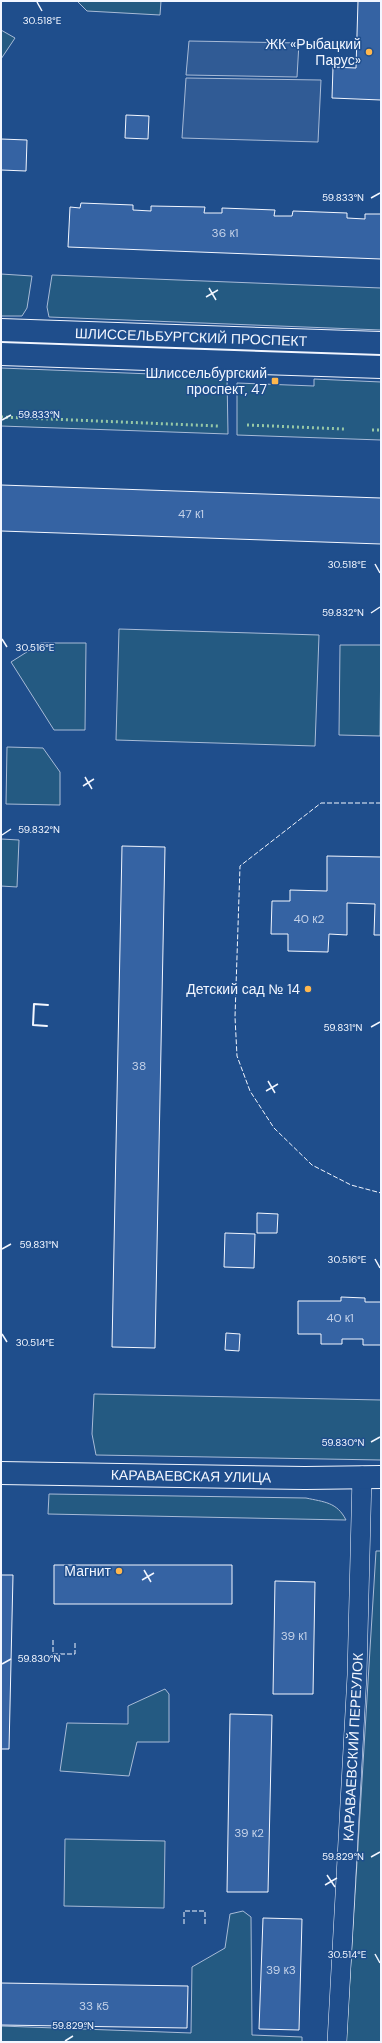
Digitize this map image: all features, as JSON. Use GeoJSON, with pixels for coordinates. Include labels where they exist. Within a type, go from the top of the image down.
{"type":"FeatureCollection","features":[{"type":"Feature","properties":{"kind":"main road","name":"ШЛИССЕЛЬБУРГСКИЙ ПРОСПЕКТ"},"geometry":{"type":"LineString","coordinates":[[1,330],[381,344]]}},
{"type":"Feature","properties":{"kind":"main road","name":"ШЛИССЕЛЬБУРГСКИЙ ПРОСПЕКТ"},"geometry":{"type":"LineString","coordinates":[[1,354],[381,368]]}},
{"type":"Feature","properties":{"kind":"main road","name":"КАРАВАЕВСКАЯ УЛИЦА"},"geometry":{"type":"LineString","coordinates":[[1,1473],[305,1478],[372,1476]]}},
{"type":"Feature","properties":{"kind":"street","name":"КАРАВАЕВСКИЙ ПЕРЕУЛОК"},"geometry":{"type":"LineString","coordinates":[[337,2042],[357,1675],[372,1476]]}},
{"type":"Feature","properties":{"kind":"shaded area"},"geometry":{"type":"Polygon","coordinates":[[[77,1],[161,1],[160,15],[87,11],[77,1]]]}},
{"type":"Feature","properties":{"kind":"shaded area"},"geometry":{"type":"Polygon","coordinates":[[[1,30],[15,38],[1,59],[1,30]]]}},
{"type":"Feature","properties":{"kind":"shaded area"},"geometry":{"type":"Polygon","coordinates":[[[189,41],[299,43],[297,77],[186,75],[189,41]]]}},
{"type":"Feature","properties":{"kind":"shaded area"},"geometry":{"type":"Polygon","coordinates":[[[186,78],[321,80],[318,142],[182,138],[186,78]]]}},
{"type":"Feature","properties":{"kind":"shaded area"},"geometry":{"type":"Polygon","coordinates":[[[1,274],[32,276],[27,308],[22,316],[1,316],[1,274]]]}},
{"type":"Feature","properties":{"kind":"shaded area"},"geometry":{"type":"Polygon","coordinates":[[[52,275],[381,288],[381,330],[49,317],[47,307],[52,275]]]}},
{"type":"Feature","properties":{"kind":"shaded area"},"geometry":{"type":"Polygon","coordinates":[[[1,368],[227,377],[228,434],[1,426],[1,368]]]}},
{"type":"Feature","properties":{"kind":"shaded area"},"geometry":{"type":"Polygon","coordinates":[[[314,379],[381,382],[381,440],[237,435],[237,383],[314,386],[314,379]]]}},
{"type":"Feature","properties":{"kind":"shaded area"},"geometry":{"type":"Polygon","coordinates":[[[119,629],[319,635],[315,746],[116,740],[119,629]]]}},
{"type":"Feature","properties":{"kind":"shaded area"},"geometry":{"type":"Polygon","coordinates":[[[41,643],[86,643],[85,730],[54,730],[11,662],[41,643]]]}},
{"type":"Feature","properties":{"kind":"shaded area"},"geometry":{"type":"Polygon","coordinates":[[[340,645],[381,645],[380,736],[339,735],[340,645]]]}},
{"type":"Feature","properties":{"kind":"shaded area"},"geometry":{"type":"Polygon","coordinates":[[[7,747],[43,748],[60,772],[60,805],[6,804],[7,747]]]}},
{"type":"Feature","properties":{"kind":"shaded area"},"geometry":{"type":"Polygon","coordinates":[[[1,839],[19,840],[17,887],[1,886],[1,839]]]}},
{"type":"Feature","properties":{"kind":"shaded area"},"geometry":{"type":"Polygon","coordinates":[[[94,1394],[381,1400],[381,1460],[96,1455],[92,1434],[94,1394]]]}},
{"type":"Feature","properties":{"kind":"shaded area"},"geometry":{"type":"Polygon","coordinates":[[[49,1494],[306,1498],[334,1506],[346,1520],[48,1514],[49,1494]]]}},
{"type":"Feature","properties":{"kind":"shaded area"},"geometry":{"type":"Polygon","coordinates":[[[376,1551],[381,1551],[381,2042],[346,2042],[376,1551]]]}},
{"type":"Feature","properties":{"kind":"shaded area"},"geometry":{"type":"Polygon","coordinates":[[[165,1689],[169,1694],[169,1742],[137,1742],[129,1776],[60,1771],[67,1723],[128,1724],[128,1706],[165,1689]]]}},
{"type":"Feature","properties":{"kind":"shaded area"},"geometry":{"type":"Polygon","coordinates":[[[65,1839],[165,1841],[164,1908],[64,1906],[65,1839]]]}},
{"type":"Feature","properties":{"kind":"shaded area"},"geometry":{"type":"Polygon","coordinates":[[[243,1911],[251,1917],[252,2035],[302,2037],[302,2042],[1,2042],[1,2026],[191,2033],[192,1967],[225,1948],[230,1914],[243,1911]]]}},
{"type":"Feature","properties":{"kind":"building","name":"ЖК «Рыбацкий Парус»"},"geometry":{"type":"Polygon","coordinates":[[[358,1],[381,1],[381,100],[332,98],[333,67],[356,68],[358,1]]]}},
{"type":"Feature","properties":{"kind":"building"},"geometry":{"type":"Polygon","coordinates":[[[126,115],[149,116],[148,139],[125,138],[126,115]]]}},
{"type":"Feature","properties":{"kind":"building"},"geometry":{"type":"Polygon","coordinates":[[[1,139],[27,140],[26,171],[1,170],[1,139]]]}},
{"type":"Feature","properties":{"kind":"building"},"geometry":{"type":"Polygon","coordinates":[[[81,203],[133,205],[133,210],[151,211],[151,206],[205,207],[204,213],[222,213],[222,208],[275,210],[274,216],[292,216],[293,211],[347,213],[347,218],[365,219],[365,214],[381,214],[381,259],[68,247],[70,207],[80,208],[81,203]]]}},
{"type":"Feature","properties":{"kind":"building"},"geometry":{"type":"Polygon","coordinates":[[[1,485],[381,498],[381,544],[1,531],[1,485]]]}},
{"type":"Feature","properties":{"kind":"building"},"geometry":{"type":"Polygon","coordinates":[[[122,846],[165,847],[155,1348],[112,1347],[122,846]]]}},
{"type":"Feature","properties":{"kind":"building"},"geometry":{"type":"Polygon","coordinates":[[[327,856],[381,857],[381,935],[374,935],[375,904],[347,903],[347,935],[329,934],[328,952],[288,951],[288,934],[271,934],[272,901],[290,901],[290,890],[327,891],[327,856]]]}},
{"type":"Feature","properties":{"kind":"building"},"geometry":{"type":"Polygon","coordinates":[[[257,1213],[278,1214],[277,1233],[257,1233],[257,1213]]]}},
{"type":"Feature","properties":{"kind":"building"},"geometry":{"type":"Polygon","coordinates":[[[225,1233],[255,1234],[254,1268],[224,1267],[225,1233]]]}},
{"type":"Feature","properties":{"kind":"building"},"geometry":{"type":"Polygon","coordinates":[[[341,1297],[365,1298],[365,1302],[381,1302],[381,1345],[363,1345],[363,1339],[342,1339],[342,1344],[321,1344],[321,1334],[298,1334],[298,1301],[341,1301],[341,1297]]]}},
{"type":"Feature","properties":{"kind":"building"},"geometry":{"type":"Polygon","coordinates":[[[226,1333],[240,1334],[239,1351],[225,1350],[226,1333]]]}},
{"type":"Feature","properties":{"kind":"building"},"geometry":{"type":"Polygon","coordinates":[[[54,1565],[232,1565],[232,1604],[54,1604],[54,1565]]]}},
{"type":"Feature","properties":{"kind":"building"},"geometry":{"type":"Polygon","coordinates":[[[1,1575],[13,1575],[9,1749],[1,1749],[1,1575]]]}},
{"type":"Feature","properties":{"kind":"building"},"geometry":{"type":"Polygon","coordinates":[[[275,1581],[315,1582],[313,1694],[273,1694],[275,1581]]]}},
{"type":"Feature","properties":{"kind":"building"},"geometry":{"type":"Polygon","coordinates":[[[230,1714],[272,1715],[268,1892],[227,1892],[230,1714]]]}},
{"type":"Feature","properties":{"kind":"building"},"geometry":{"type":"Polygon","coordinates":[[[263,1918],[302,1919],[299,2030],[259,2029],[263,1918]]]}},
{"type":"Feature","properties":{"kind":"building"},"geometry":{"type":"Polygon","coordinates":[[[1,1983],[188,1986],[187,2028],[1,2025],[1,1983]]]}},
{"type":"Feature","properties":{"kind":"hedge"},"geometry":{"type":"LineString","coordinates":[[1,417],[218,426]]}},
{"type":"Feature","properties":{"kind":"hedge"},"geometry":{"type":"LineString","coordinates":[[247,425],[344,429]]}},
{"type":"Feature","properties":{"kind":"hedge"},"geometry":{"type":"LineString","coordinates":[[372,430],[381,430]]}},
{"type":"Feature","properties":{"kind":"fence"},"geometry":{"type":"LineString","coordinates":[[381,803],[321,803],[240,866],[235,1017],[237,1056],[250,1091],[274,1128],[312,1165],[351,1185],[381,1193]]}},
{"type":"Feature","properties":{"kind":"fence"},"geometry":{"type":"LineString","coordinates":[[53,1640],[53,1654],[75,1654],[75,1641]]}},
{"type":"Feature","properties":{"kind":"fence"},"geometry":{"type":"LineString","coordinates":[[184,1924],[184,1911],[205,1911],[205,1924]]}},
{"type":"Feature","properties":{"kind":"wall"},"geometry":{"type":"LineString","coordinates":[[47,1026],[33,1025],[34,1004],[48,1005]]}},
{"type":"Feature","properties":{"kind":"place","name":"ЖК «Рыбацкий Парус»"},"geometry":{"type":"Point","coordinates":[369,52]}},
{"type":"Feature","properties":{"kind":"place","name":"Шлиссельбургский проспект, 47"},"geometry":{"type":"Point","coordinates":[275,381]}},
{"type":"Feature","properties":{"kind":"place","name":"Детский сад № 14"},"geometry":{"type":"Point","coordinates":[308,989]}},
{"type":"Feature","properties":{"kind":"place","name":"Магнит"},"geometry":{"type":"Point","coordinates":[119,1571]}}]}
